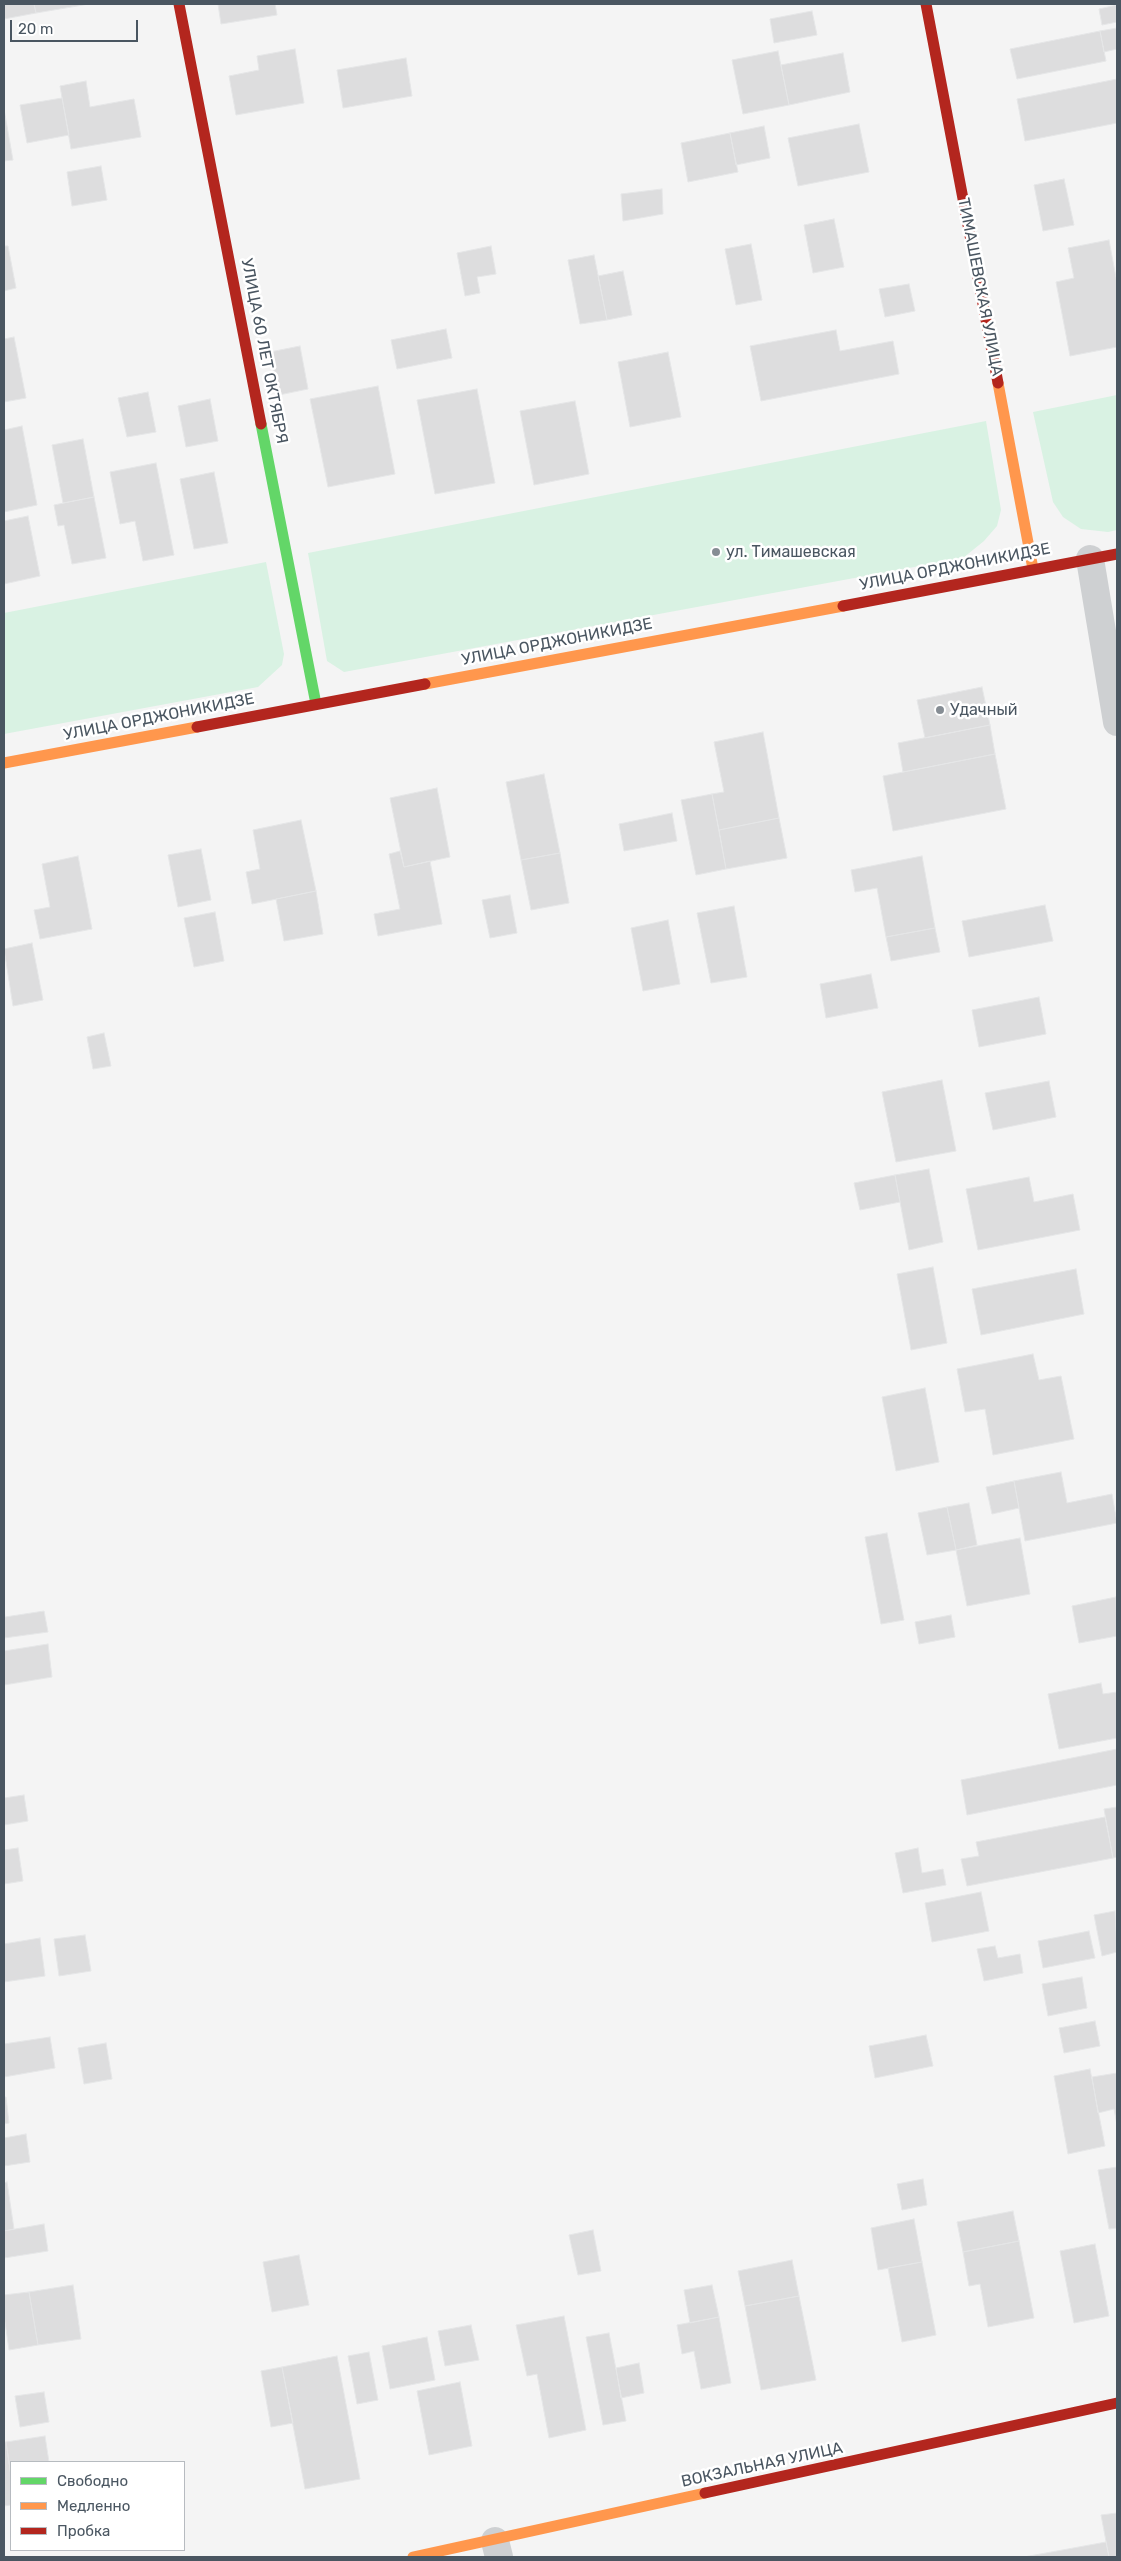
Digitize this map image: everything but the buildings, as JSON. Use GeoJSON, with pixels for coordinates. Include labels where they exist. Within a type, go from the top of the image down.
{"type":"FeatureCollection","features":[{"type":"Feature","properties":{"kind":"street","name":"УЛИЦА 60 ЛЕТ ОКТЯБРЯ"},"geometry":{"type":"LineString","coordinates":[[179,4],[316,704]]}},
{"type":"Feature","properties":{"kind":"street","name":"ТИМАШЕВСКАЯ УЛИЦА"},"geometry":{"type":"LineString","coordinates":[[926,4],[1033,569]]}},
{"type":"Feature","properties":{"kind":"street","name":"УЛИЦА ОРДЖОНИКИДЗЕ"},"geometry":{"type":"LineString","coordinates":[[4,763],[1117,554]]}},
{"type":"Feature","properties":{"kind":"street"},"geometry":{"type":"LineString","coordinates":[[1090,559],[1117,722]]}},
{"type":"Feature","properties":{"kind":"street","name":"ВОКЗАЛЬНАЯ УЛИЦА"},"geometry":{"type":"LineString","coordinates":[[413,2557],[497,2549],[1117,2403]]}},
{"type":"Feature","properties":{"kind":"green space"},"geometry":{"type":"Polygon","coordinates":[[[1117,395],[1117,530],[1108,532],[1081,529],[1063,517],[1053,502],[1033,412],[1117,395]]]}},
{"type":"Feature","properties":{"kind":"green space"},"geometry":{"type":"Polygon","coordinates":[[[986,421],[1001,510],[997,526],[984,541],[963,558],[344,672],[327,661],[308,553],[986,421]]]}},
{"type":"Feature","properties":{"kind":"green space"},"geometry":{"type":"Polygon","coordinates":[[[266,562],[284,654],[282,665],[258,687],[4,734],[4,613],[266,562]]]}},
{"type":"Feature","properties":{"kind":"traffic: fast"},"geometry":{"type":"LineString","coordinates":[[261,424],[316,704]]}},
{"type":"Feature","properties":{"kind":"traffic: slow"},"geometry":{"type":"LineString","coordinates":[[998,383],[1033,569]]}},
{"type":"Feature","properties":{"kind":"traffic: slow"},"geometry":{"type":"LineString","coordinates":[[425,684],[843,606]]}},
{"type":"Feature","properties":{"kind":"traffic: slow"},"geometry":{"type":"LineString","coordinates":[[4,763],[197,727]]}},
{"type":"Feature","properties":{"kind":"traffic: slow"},"geometry":{"type":"LineString","coordinates":[[413,2557],[705,2493]]}},
{"type":"Feature","properties":{"kind":"traffic: jam"},"geometry":{"type":"LineString","coordinates":[[179,4],[261,424]]}},
{"type":"Feature","properties":{"kind":"traffic: jam"},"geometry":{"type":"LineString","coordinates":[[926,4],[998,383]]}},
{"type":"Feature","properties":{"kind":"traffic: jam"},"geometry":{"type":"LineString","coordinates":[[843,606],[1117,554]]}},
{"type":"Feature","properties":{"kind":"traffic: jam"},"geometry":{"type":"LineString","coordinates":[[197,727],[425,684]]}},
{"type":"Feature","properties":{"kind":"traffic: jam"},"geometry":{"type":"LineString","coordinates":[[705,2493],[1117,2403]]}},
{"type":"Feature","properties":{"kind":"place","name":"ул. Тимашевская"},"geometry":{"type":"Point","coordinates":[716,552]}},
{"type":"Feature","properties":{"kind":"place","name":"Удачный"},"geometry":{"type":"Point","coordinates":[940,710]}}]}
